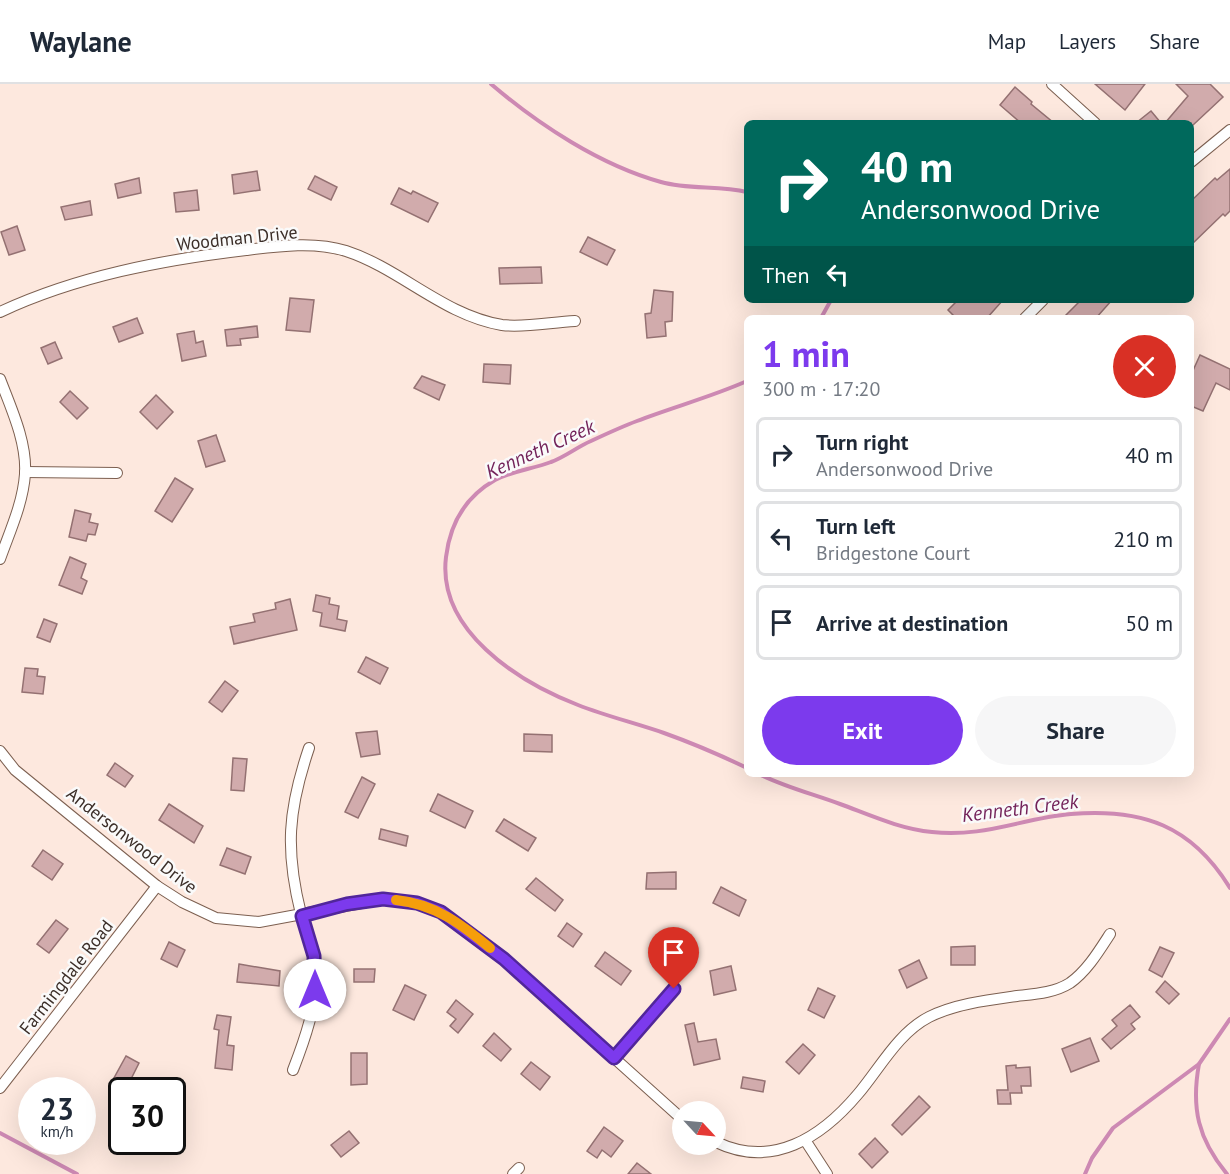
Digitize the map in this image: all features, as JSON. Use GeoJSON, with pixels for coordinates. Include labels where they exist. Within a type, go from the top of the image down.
{"type":"FeatureCollection","features":[{"type":"Feature","properties":{"kind":"street"},"geometry":{"type":"LineString","coordinates":[[1052,84],[1092,120]]}},
{"type":"Feature","properties":{"kind":"street"},"geometry":{"type":"LineString","coordinates":[[1194,160],[1230,130]]}},
{"type":"Feature","properties":{"kind":"street","name":"Woodman Drive"},"geometry":{"type":"LineString","coordinates":[[0,312],[34,296],[104,274],[208,254],[289,245],[344,251],[386,269],[438,301],[469,315],[504,325],[575,321]]}},
{"type":"Feature","properties":{"kind":"street"},"geometry":{"type":"LineString","coordinates":[[1028,315],[1039,303]]}},
{"type":"Feature","properties":{"kind":"street"},"geometry":{"type":"LineString","coordinates":[[0,379],[21,440],[25,472],[21,498],[0,559]]}},
{"type":"Feature","properties":{"kind":"street"},"geometry":{"type":"LineString","coordinates":[[25,472],[117,473]]}},
{"type":"Feature","properties":{"kind":"street"},"geometry":{"type":"LineString","coordinates":[[293,1070],[307,1027],[315,981],[312,944],[302,916],[293,878],[289,826],[295,788],[309,748]]}},
{"type":"Feature","properties":{"kind":"street","name":"Andersonwood Drive"},"geometry":{"type":"LineString","coordinates":[[0,751],[15,770],[157,886],[202,914],[216,918],[259,922],[302,916],[347,904],[383,899],[417,903],[441,912],[504,959],[672,1110]]}},
{"type":"Feature","properties":{"kind":"street","name":"Farmingdale Road"},"geometry":{"type":"LineString","coordinates":[[0,1088],[157,886]]}},
{"type":"Feature","properties":{"kind":"street"},"geometry":{"type":"LineString","coordinates":[[726,1146],[752,1154],[781,1150],[805,1140],[842,1112],[897,1043],[928,1018],[972,1004],[1048,992],[1063,986],[1094,958],[1110,934]]}},
{"type":"Feature","properties":{"kind":"street"},"geometry":{"type":"LineString","coordinates":[[614,1058],[674,989]]}},
{"type":"Feature","properties":{"kind":"street"},"geometry":{"type":"LineString","coordinates":[[805,1140],[827,1174]]}},
{"type":"Feature","properties":{"kind":"building"},"geometry":{"type":"Polygon","coordinates":[[[1095,84],[1145,84],[1125,110],[1095,84]]]}},
{"type":"Feature","properties":{"kind":"building"},"geometry":{"type":"Polygon","coordinates":[[[1176,84],[1210,84],[1223,97],[1194,124],[1194,120],[1168,120],[1188,96],[1176,84]]]}},
{"type":"Feature","properties":{"kind":"building"},"geometry":{"type":"Polygon","coordinates":[[[1015,87],[1050,120],[1018,120],[1000,105],[1015,87]]]}},
{"type":"Feature","properties":{"kind":"building"},"geometry":{"type":"Polygon","coordinates":[[[1151,111],[1158,120],[1140,120],[1151,111]]]}},
{"type":"Feature","properties":{"kind":"building"},"geometry":{"type":"Polygon","coordinates":[[[1230,169],[1230,211],[1225,216],[1223,214],[1194,242],[1194,198],[1215,178],[1217,180],[1230,169]]]}},
{"type":"Feature","properties":{"kind":"building"},"geometry":{"type":"Polygon","coordinates":[[[257,171],[260,190],[234,194],[232,175],[257,171]]]}},
{"type":"Feature","properties":{"kind":"building"},"geometry":{"type":"Polygon","coordinates":[[[315,176],[337,187],[331,200],[308,189],[315,176]]]}},
{"type":"Feature","properties":{"kind":"building"},"geometry":{"type":"Polygon","coordinates":[[[139,178],[141,193],[118,198],[115,184],[139,178]]]}},
{"type":"Feature","properties":{"kind":"building"},"geometry":{"type":"Polygon","coordinates":[[[399,188],[411,194],[413,191],[438,203],[428,222],[391,204],[399,188]]]}},
{"type":"Feature","properties":{"kind":"building"},"geometry":{"type":"Polygon","coordinates":[[[197,190],[199,210],[176,212],[174,193],[197,190]]]}},
{"type":"Feature","properties":{"kind":"building"},"geometry":{"type":"Polygon","coordinates":[[[90,201],[92,215],[65,220],[61,207],[90,201]]]}},
{"type":"Feature","properties":{"kind":"building"},"geometry":{"type":"Polygon","coordinates":[[[17,226],[25,250],[9,255],[1,232],[17,226]]]}},
{"type":"Feature","properties":{"kind":"building"},"geometry":{"type":"Polygon","coordinates":[[[588,237],[615,250],[607,265],[580,252],[588,237]]]}},
{"type":"Feature","properties":{"kind":"building"},"geometry":{"type":"Polygon","coordinates":[[[541,267],[542,283],[500,284],[499,268],[541,267]]]}},
{"type":"Feature","properties":{"kind":"building"},"geometry":{"type":"Polygon","coordinates":[[[654,290],[673,292],[672,321],[665,322],[666,336],[647,338],[645,314],[651,313],[654,290]]]}},
{"type":"Feature","properties":{"kind":"building"},"geometry":{"type":"Polygon","coordinates":[[[290,298],[314,300],[310,332],[286,330],[290,298]]]}},
{"type":"Feature","properties":{"kind":"building"},"geometry":{"type":"Polygon","coordinates":[[[955,303],[1000,303],[990,315],[953,315],[948,310],[955,303]]]}},
{"type":"Feature","properties":{"kind":"building"},"geometry":{"type":"Polygon","coordinates":[[[1078,303],[1109,303],[1099,315],[1066,315],[1078,303]]]}},
{"type":"Feature","properties":{"kind":"building"},"geometry":{"type":"Polygon","coordinates":[[[137,318],[143,333],[119,342],[113,327],[137,318]]]}},
{"type":"Feature","properties":{"kind":"building"},"geometry":{"type":"Polygon","coordinates":[[[257,326],[258,337],[240,339],[241,345],[227,346],[225,330],[257,326]]]}},
{"type":"Feature","properties":{"kind":"building"},"geometry":{"type":"Polygon","coordinates":[[[194,331],[196,343],[203,341],[206,356],[182,361],[177,334],[194,331]]]}},
{"type":"Feature","properties":{"kind":"building"},"geometry":{"type":"Polygon","coordinates":[[[55,342],[62,358],[48,364],[41,348],[55,342]]]}},
{"type":"Feature","properties":{"kind":"building"},"geometry":{"type":"Polygon","coordinates":[[[1200,355],[1230,369],[1230,390],[1216,383],[1203,411],[1194,407],[1194,368],[1200,355]]]}},
{"type":"Feature","properties":{"kind":"building"},"geometry":{"type":"Polygon","coordinates":[[[484,364],[511,365],[510,384],[483,382],[484,364]]]}},
{"type":"Feature","properties":{"kind":"building"},"geometry":{"type":"Polygon","coordinates":[[[422,376],[445,385],[439,400],[414,388],[422,376]]]}},
{"type":"Feature","properties":{"kind":"building"},"geometry":{"type":"Polygon","coordinates":[[[70,391],[88,408],[77,419],[60,402],[70,391]]]}},
{"type":"Feature","properties":{"kind":"building"},"geometry":{"type":"Polygon","coordinates":[[[156,395],[173,412],[157,429],[140,412],[156,395]]]}},
{"type":"Feature","properties":{"kind":"building"},"geometry":{"type":"Polygon","coordinates":[[[216,435],[225,461],[206,467],[198,441],[216,435]]]}},
{"type":"Feature","properties":{"kind":"building"},"geometry":{"type":"Polygon","coordinates":[[[175,478],[193,489],[172,522],[155,511],[175,478]]]}},
{"type":"Feature","properties":{"kind":"building"},"geometry":{"type":"Polygon","coordinates":[[[75,510],[91,514],[89,522],[98,524],[95,535],[88,534],[86,541],[69,537],[75,510]]]}},
{"type":"Feature","properties":{"kind":"building"},"geometry":{"type":"Polygon","coordinates":[[[70,557],[86,564],[81,578],[87,581],[82,594],[59,585],[70,557]]]}},
{"type":"Feature","properties":{"kind":"building"},"geometry":{"type":"Polygon","coordinates":[[[316,595],[330,598],[329,604],[339,606],[337,619],[347,621],[345,631],[320,626],[322,613],[313,611],[316,595]]]}},
{"type":"Feature","properties":{"kind":"building"},"geometry":{"type":"Polygon","coordinates":[[[290,599],[297,630],[234,644],[230,627],[255,622],[253,614],[276,609],[275,603],[290,599]]]}},
{"type":"Feature","properties":{"kind":"building"},"geometry":{"type":"Polygon","coordinates":[[[44,619],[57,624],[50,642],[37,637],[44,619]]]}},
{"type":"Feature","properties":{"kind":"building"},"geometry":{"type":"Polygon","coordinates":[[[366,657],[388,668],[380,684],[358,672],[366,657]]]}},
{"type":"Feature","properties":{"kind":"building"},"geometry":{"type":"Polygon","coordinates":[[[25,668],[38,669],[37,676],[45,677],[43,694],[22,692],[25,668]]]}},
{"type":"Feature","properties":{"kind":"building"},"geometry":{"type":"Polygon","coordinates":[[[225,681],[238,691],[222,712],[209,702],[225,681]]]}},
{"type":"Feature","properties":{"kind":"building"},"geometry":{"type":"Polygon","coordinates":[[[377,731],[380,754],[361,757],[356,733],[377,731]]]}},
{"type":"Feature","properties":{"kind":"building"},"geometry":{"type":"Polygon","coordinates":[[[524,734],[552,735],[552,752],[524,751],[524,734]]]}},
{"type":"Feature","properties":{"kind":"building"},"geometry":{"type":"Polygon","coordinates":[[[233,758],[247,759],[244,791],[231,790],[233,758]]]}},
{"type":"Feature","properties":{"kind":"building"},"geometry":{"type":"Polygon","coordinates":[[[115,763],[133,776],[125,787],[107,775],[115,763]]]}},
{"type":"Feature","properties":{"kind":"building"},"geometry":{"type":"Polygon","coordinates":[[[362,777],[375,784],[358,818],[345,812],[362,777]]]}},
{"type":"Feature","properties":{"kind":"building"},"geometry":{"type":"Polygon","coordinates":[[[438,794],[473,811],[465,828],[430,811],[438,794]]]}},
{"type":"Feature","properties":{"kind":"building"},"geometry":{"type":"Polygon","coordinates":[[[169,804],[203,826],[194,843],[159,820],[169,804]]]}},
{"type":"Feature","properties":{"kind":"building"},"geometry":{"type":"Polygon","coordinates":[[[504,819],[536,838],[528,851],[496,831],[504,819]]]}},
{"type":"Feature","properties":{"kind":"building"},"geometry":{"type":"Polygon","coordinates":[[[381,829],[408,836],[406,846],[379,839],[381,829]]]}},
{"type":"Feature","properties":{"kind":"building"},"geometry":{"type":"Polygon","coordinates":[[[227,848],[251,857],[245,874],[220,865],[227,848]]]}},
{"type":"Feature","properties":{"kind":"building"},"geometry":{"type":"Polygon","coordinates":[[[43,850],[63,864],[52,880],[32,866],[43,850]]]}},
{"type":"Feature","properties":{"kind":"building"},"geometry":{"type":"Polygon","coordinates":[[[676,872],[676,889],[646,889],[647,873],[676,872]]]}},
{"type":"Feature","properties":{"kind":"building"},"geometry":{"type":"Polygon","coordinates":[[[536,878],[563,900],[555,911],[526,889],[536,878]]]}},
{"type":"Feature","properties":{"kind":"building"},"geometry":{"type":"Polygon","coordinates":[[[721,887],[746,900],[739,916],[713,903],[721,887]]]}},
{"type":"Feature","properties":{"kind":"building"},"geometry":{"type":"Polygon","coordinates":[[[56,920],[68,929],[49,953],[37,944],[56,920]]]}},
{"type":"Feature","properties":{"kind":"building"},"geometry":{"type":"Polygon","coordinates":[[[567,923],[582,934],[573,947],[558,936],[567,923]]]}},
{"type":"Feature","properties":{"kind":"building"},"geometry":{"type":"Polygon","coordinates":[[[169,942],[185,950],[177,967],[161,959],[169,942]]]}},
{"type":"Feature","properties":{"kind":"building"},"geometry":{"type":"Polygon","coordinates":[[[975,946],[975,965],[951,965],[951,947],[975,946]]]}},
{"type":"Feature","properties":{"kind":"building"},"geometry":{"type":"Polygon","coordinates":[[[1160,947],[1174,953],[1162,977],[1149,970],[1160,947]]]}},
{"type":"Feature","properties":{"kind":"building"},"geometry":{"type":"Polygon","coordinates":[[[605,952],[631,971],[621,985],[595,966],[605,952]]]}},
{"type":"Feature","properties":{"kind":"building"},"geometry":{"type":"Polygon","coordinates":[[[919,960],[927,978],[907,988],[899,970],[919,960]]]}},
{"type":"Feature","properties":{"kind":"building"},"geometry":{"type":"Polygon","coordinates":[[[239,964],[280,971],[279,986],[237,982],[239,964]]]}},
{"type":"Feature","properties":{"kind":"building"},"geometry":{"type":"Polygon","coordinates":[[[731,966],[736,990],[714,995],[710,971],[731,966]]]}},
{"type":"Feature","properties":{"kind":"building"},"geometry":{"type":"Polygon","coordinates":[[[354,969],[375,969],[374,982],[354,982],[354,969]]]}},
{"type":"Feature","properties":{"kind":"building"},"geometry":{"type":"Polygon","coordinates":[[[1165,981],[1179,994],[1169,1004],[1156,992],[1165,981]]]}},
{"type":"Feature","properties":{"kind":"building"},"geometry":{"type":"Polygon","coordinates":[[[405,985],[426,995],[414,1020],[393,1010],[405,985]]]}},
{"type":"Feature","properties":{"kind":"building"},"geometry":{"type":"Polygon","coordinates":[[[818,988],[835,996],[824,1018],[808,1010],[818,988]]]}},
{"type":"Feature","properties":{"kind":"building"},"geometry":{"type":"Polygon","coordinates":[[[456,1000],[473,1014],[458,1033],[450,1026],[456,1019],[447,1012],[456,1000]]]}},
{"type":"Feature","properties":{"kind":"building"},"geometry":{"type":"Polygon","coordinates":[[[1130,1005],[1140,1017],[1131,1024],[1135,1029],[1111,1049],[1102,1039],[1117,1026],[1112,1020],[1130,1005]]]}},
{"type":"Feature","properties":{"kind":"building"},"geometry":{"type":"Polygon","coordinates":[[[217,1015],[231,1017],[227,1045],[234,1046],[232,1070],[215,1068],[219,1030],[214,1029],[217,1015]]]}},
{"type":"Feature","properties":{"kind":"building"},"geometry":{"type":"Polygon","coordinates":[[[694,1023],[698,1042],[716,1039],[720,1059],[694,1065],[685,1025],[694,1023]]]}},
{"type":"Feature","properties":{"kind":"building"},"geometry":{"type":"Polygon","coordinates":[[[494,1033],[511,1049],[501,1061],[483,1046],[494,1033]]]}},
{"type":"Feature","properties":{"kind":"building"},"geometry":{"type":"Polygon","coordinates":[[[1090,1038],[1099,1061],[1071,1072],[1062,1049],[1090,1038]]]}},
{"type":"Feature","properties":{"kind":"building"},"geometry":{"type":"Polygon","coordinates":[[[803,1044],[815,1055],[799,1074],[786,1062],[803,1044]]]}},
{"type":"Feature","properties":{"kind":"building"},"geometry":{"type":"Polygon","coordinates":[[[351,1053],[367,1053],[367,1084],[351,1085],[351,1053]]]}},
{"type":"Feature","properties":{"kind":"building"},"geometry":{"type":"Polygon","coordinates":[[[126,1056],[139,1063],[132,1077],[115,1077],[126,1056]]]}},
{"type":"Feature","properties":{"kind":"building"},"geometry":{"type":"Polygon","coordinates":[[[531,1062],[550,1077],[540,1090],[521,1074],[531,1062]]]}},
{"type":"Feature","properties":{"kind":"building"},"geometry":{"type":"Polygon","coordinates":[[[1016,1065],[1016,1068],[1030,1067],[1031,1086],[1021,1086],[1022,1093],[1010,1093],[1011,1104],[998,1104],[997,1090],[1008,1090],[1006,1066],[1016,1065]]]}},
{"type":"Feature","properties":{"kind":"building"},"geometry":{"type":"Polygon","coordinates":[[[743,1077],[765,1081],[763,1092],[741,1088],[743,1077]]]}},
{"type":"Feature","properties":{"kind":"building"},"geometry":{"type":"Polygon","coordinates":[[[919,1096],[930,1107],[902,1135],[892,1125],[919,1096]]]}},
{"type":"Feature","properties":{"kind":"building"},"geometry":{"type":"Polygon","coordinates":[[[604,1127],[623,1141],[611,1157],[602,1150],[597,1158],[587,1151],[604,1127]]]}},
{"type":"Feature","properties":{"kind":"building"},"geometry":{"type":"Polygon","coordinates":[[[349,1131],[359,1143],[341,1157],[331,1145],[349,1131]]]}},
{"type":"Feature","properties":{"kind":"building"},"geometry":{"type":"Polygon","coordinates":[[[875,1138],[888,1152],[872,1168],[859,1154],[875,1138]]]}},
{"type":"Feature","properties":{"kind":"building"},"geometry":{"type":"Polygon","coordinates":[[[637,1163],[651,1174],[628,1174],[637,1163]]]}},
{"type":"Feature","properties":{"kind":"waterway","name":"Kenneth Creek"},"geometry":{"type":"LineString","coordinates":[[491,84],[550,129],[593,154],[638,175],[672,184],[744,192]]}},
{"type":"Feature","properties":{"kind":"waterway","name":"Kenneth Creek"},"geometry":{"type":"LineString","coordinates":[[823,315],[829,303]]}},
{"type":"Feature","properties":{"kind":"waterway","name":"Kenneth Creek"},"geometry":{"type":"LineString","coordinates":[[744,382],[625,426],[551,462],[495,480],[475,495],[461,512],[451,533],[446,557],[447,583],[454,608],[468,630],[486,650],[507,667],[555,695],[578,705],[653,729],[744,767]]}},
{"type":"Feature","properties":{"kind":"waterway","name":"Kenneth Creek"},"geometry":{"type":"LineString","coordinates":[[766,777],[885,821],[932,832],[986,830],[1071,814],[1121,814],[1143,818],[1182,836],[1199,849],[1230,888]]}},
{"type":"Feature","properties":{"kind":"waterway","name":"Kenneth Creek"},"geometry":{"type":"LineString","coordinates":[[1085,1174],[1092,1158],[1113,1128],[1199,1064],[1230,1019]]}},
{"type":"Feature","properties":{"kind":"waterway"},"geometry":{"type":"LineString","coordinates":[[1199,1064],[1196,1095],[1199,1122],[1209,1148],[1227,1174]]}},
{"type":"Feature","properties":{"kind":"waterway"},"geometry":{"type":"LineString","coordinates":[[0,1133],[77,1174]]}},
{"type":"Feature","properties":{"kind":"slow traffic"},"geometry":{"type":"LineString","coordinates":[[396,900],[417,903],[441,912],[490,948]]}},
{"type":"Feature","properties":{"kind":"route"},"geometry":{"type":"LineString","coordinates":[[315,990],[316,971],[312,944],[302,916],[366,900],[383,899],[417,903],[452,919],[504,959],[614,1058],[674,989]]}}]}
